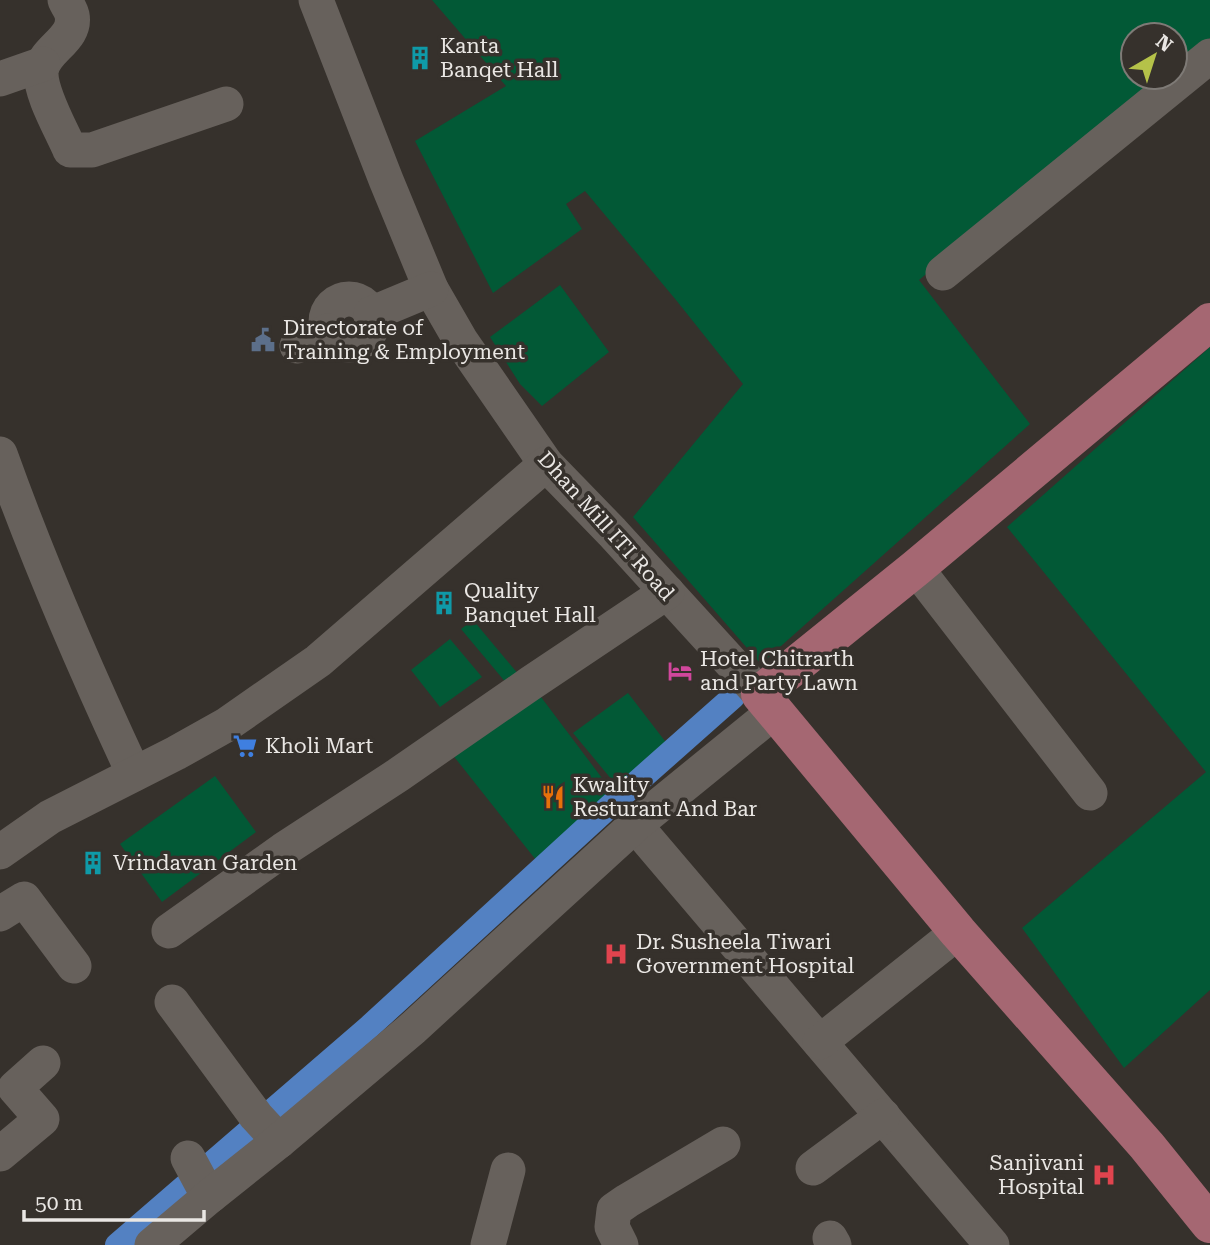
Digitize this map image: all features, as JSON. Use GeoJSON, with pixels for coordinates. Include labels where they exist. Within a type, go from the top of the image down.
{"type":"FeatureCollection","features":[{"type":"Feature","properties":{"kind":"main road"},"geometry":{"type":"LineString","coordinates":[[1210,322],[916,568],[767,702],[862,819],[1147,1146],[1210,1224]]}},
{"type":"Feature","properties":{"kind":"street"},"geometry":{"type":"LineString","coordinates":[[65,0],[72,16],[72,27],[46,58],[41,69],[42,86],[70,150],[92,150],[226,104]]}},
{"type":"Feature","properties":{"kind":"street","name":"Dhan Mill ITI Road"},"geometry":{"type":"LineString","coordinates":[[316,0],[431,289],[461,341],[546,464],[767,702]]}},
{"type":"Feature","properties":{"kind":"street"},"geometry":{"type":"LineString","coordinates":[[943,273],[1210,56]]}},
{"type":"Feature","properties":{"kind":"street"},"geometry":{"type":"LineString","coordinates":[[0,79],[43,64]]}},
{"type":"Feature","properties":{"kind":"street"},"geometry":{"type":"LineString","coordinates":[[297,346],[328,331],[339,342],[354,345],[368,337],[372,314],[431,289]]}},
{"type":"Feature","properties":{"kind":"street"},"geometry":{"type":"LineString","coordinates":[[0,454],[9,505],[134,774]]}},
{"type":"Feature","properties":{"kind":"street"},"geometry":{"type":"LineString","coordinates":[[0,852],[50,817],[226,724],[318,661],[546,464]]}},
{"type":"Feature","properties":{"kind":"street"},"geometry":{"type":"LineString","coordinates":[[916,568],[1090,793]]}},
{"type":"Feature","properties":{"kind":"street"},"geometry":{"type":"LineString","coordinates":[[169,931],[283,850],[667,592]]}},
{"type":"Feature","properties":{"kind":"street"},"geometry":{"type":"LineString","coordinates":[[152,1245],[198,1177],[413,1028],[767,702]]}},
{"type":"Feature","properties":{"kind":"street"},"geometry":{"type":"LineString","coordinates":[[635,825],[992,1245]]}},
{"type":"Feature","properties":{"kind":"street"},"geometry":{"type":"LineString","coordinates":[[0,914],[24,899],[74,966]]}},
{"type":"Feature","properties":{"kind":"street"},"geometry":{"type":"LineString","coordinates":[[820,1042],[958,932]]}},
{"type":"Feature","properties":{"kind":"street"},"geometry":{"type":"LineString","coordinates":[[172,1002],[269,1130]]}},
{"type":"Feature","properties":{"kind":"street"},"geometry":{"type":"LineString","coordinates":[[0,1154],[42,1119],[15,1088],[43,1063]]}},
{"type":"Feature","properties":{"kind":"street"},"geometry":{"type":"LineString","coordinates":[[813,1168],[883,1116]]}},
{"type":"Feature","properties":{"kind":"street"},"geometry":{"type":"LineString","coordinates":[[621,1245],[612,1227],[614,1210],[723,1144]]}},
{"type":"Feature","properties":{"kind":"street"},"geometry":{"type":"LineString","coordinates":[[488,1245],[508,1170]]}},
{"type":"Feature","properties":{"kind":"green space"},"geometry":{"type":"Polygon","coordinates":[[[432,0],[1210,0],[1210,38],[1189,55],[1189,21],[1119,21],[1119,91],[1146,91],[919,280],[1030,424],[761,664],[633,517],[743,384],[585,191],[566,204],[582,229],[493,293],[415,141],[506,86],[432,0]]]}},
{"type":"Feature","properties":{"kind":"green space"},"geometry":{"type":"Polygon","coordinates":[[[560,285],[609,352],[542,406],[520,384],[490,337],[560,285]]]}},
{"type":"Feature","properties":{"kind":"green space"},"geometry":{"type":"Polygon","coordinates":[[[1210,347],[1210,990],[1124,1068],[1022,928],[1206,772],[1007,527],[1210,347]]]}},
{"type":"Feature","properties":{"kind":"green space"},"geometry":{"type":"Polygon","coordinates":[[[473,620],[519,675],[507,684],[461,629],[473,620]]]}},
{"type":"Feature","properties":{"kind":"green space"},"geometry":{"type":"Polygon","coordinates":[[[450,639],[482,677],[440,707],[411,670],[450,639]]]}},
{"type":"Feature","properties":{"kind":"green space"},"geometry":{"type":"Polygon","coordinates":[[[535,689],[614,794],[536,860],[448,749],[535,689]]]}},
{"type":"Feature","properties":{"kind":"green space"},"geometry":{"type":"Polygon","coordinates":[[[628,693],[668,745],[617,786],[573,733],[628,693]]]}},
{"type":"Feature","properties":{"kind":"green space"},"geometry":{"type":"Polygon","coordinates":[[[215,776],[256,832],[162,902],[120,844],[215,776]]]}},
{"type":"Feature","properties":{"kind":"waterway"},"geometry":{"type":"LineString","coordinates":[[117,1245],[369,1027],[733,697]]}},
{"type":"Feature","properties":{"kind":"place","name":"Kanta Banqet Hall"},"geometry":{"type":"Point","coordinates":[420,58]}},
{"type":"Feature","properties":{"kind":"place","name":"Directorate of Training & Employment"},"geometry":{"type":"Point","coordinates":[263,340]}},
{"type":"Feature","properties":{"kind":"place","name":"Quality Banquet Hall"},"geometry":{"type":"Point","coordinates":[444,603]}},
{"type":"Feature","properties":{"kind":"place","name":"Hotel Chitrarth and Party Lawn"},"geometry":{"type":"Point","coordinates":[680,671]}},
{"type":"Feature","properties":{"kind":"place","name":"Kholi Mart"},"geometry":{"type":"Point","coordinates":[245,746]}},
{"type":"Feature","properties":{"kind":"place","name":"Kwality Resturant And Bar"},"geometry":{"type":"Point","coordinates":[553,797]}},
{"type":"Feature","properties":{"kind":"place","name":"Vrindavan Garden"},"geometry":{"type":"Point","coordinates":[93,863]}},
{"type":"Feature","properties":{"kind":"place","name":"Dr. Susheela Tiwari Government Hospital"},"geometry":{"type":"Point","coordinates":[616,954]}},
{"type":"Feature","properties":{"kind":"place","name":"Sanjivani Hospital"},"geometry":{"type":"Point","coordinates":[1104,1175]}}]}
